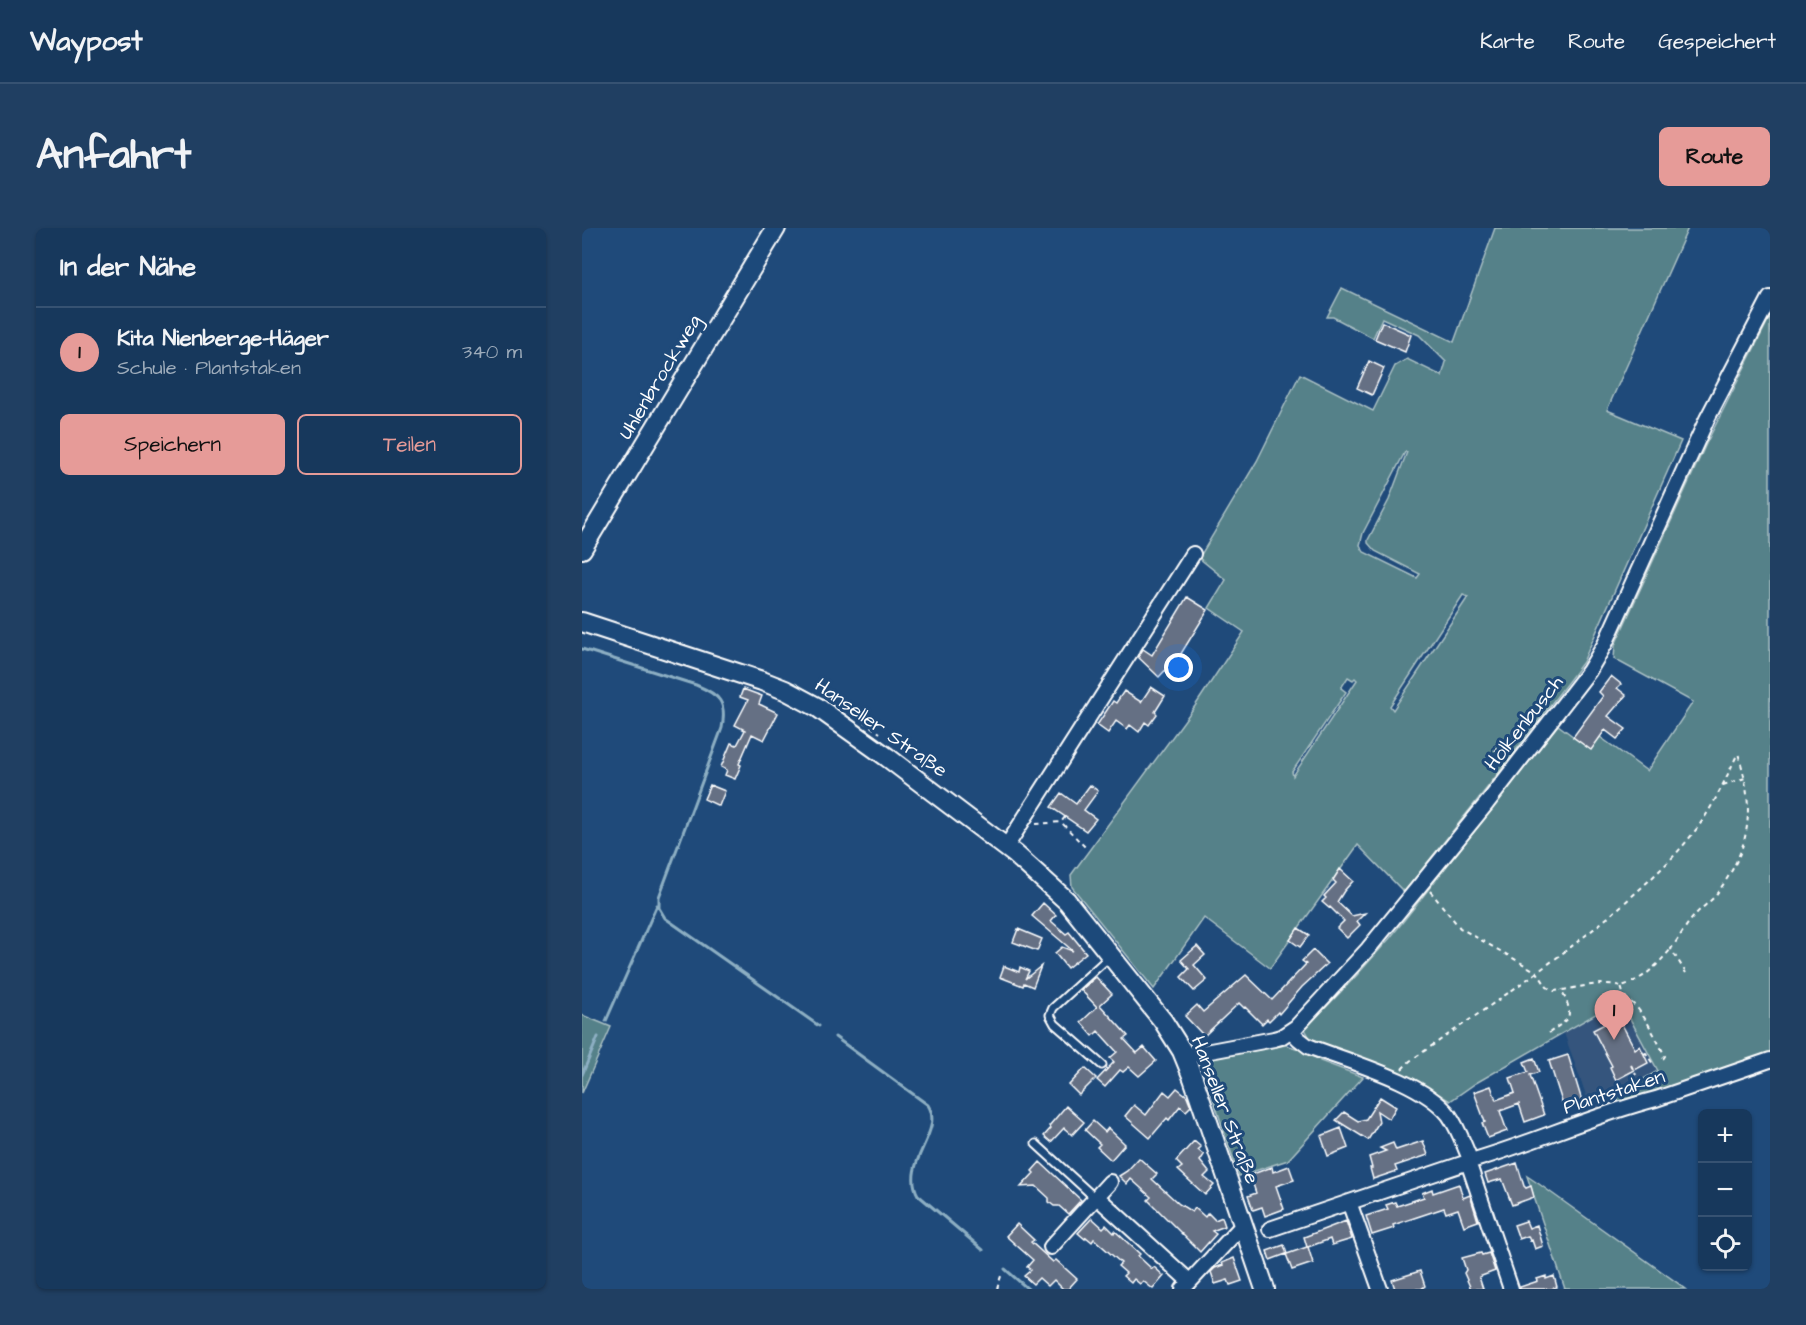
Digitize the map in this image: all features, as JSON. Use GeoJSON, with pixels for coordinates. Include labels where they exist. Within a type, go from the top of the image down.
{"type":"FeatureCollection","features":[{"type":"Feature","properties":{"kind":"main road","name":"Uhlenbrockweg"},"geometry":{"type":"LineString","coordinates":[[582,549],[776,228]]}},
{"type":"Feature","properties":{"kind":"main road","name":"Hanseller Straße"},"geometry":{"type":"LineString","coordinates":[[582,622],[762,681],[800,697],[853,732],[1006,847],[1037,872],[1067,901],[1163,1021],[1184,1056],[1265,1289]]}},
{"type":"Feature","properties":{"kind":"street","name":"Hölkenbusch"},"geometry":{"type":"LineString","coordinates":[[1184,1056],[1274,1039],[1292,1031],[1343,978],[1424,881],[1564,703],[1601,653],[1707,419],[1770,298]]}},
{"type":"Feature","properties":{"kind":"street"},"geometry":{"type":"LineString","coordinates":[[1006,847],[1193,554]]}},
{"type":"Feature","properties":{"kind":"street"},"geometry":{"type":"LineString","coordinates":[[1292,1031],[1308,1046],[1393,1078],[1422,1093],[1443,1109],[1455,1124],[1470,1162],[1511,1289]]}},
{"type":"Feature","properties":{"kind":"street","name":"Plantstaken"},"geometry":{"type":"LineString","coordinates":[[1270,1229],[1770,1060]]}},
{"type":"Feature","properties":{"kind":"street"},"geometry":{"type":"LineString","coordinates":[[1051,1247],[1110,1182]]}},
{"type":"Feature","properties":{"kind":"street"},"geometry":{"type":"LineString","coordinates":[[1096,1198],[1186,1285],[1238,1230],[1244,1227]]}},
{"type":"Feature","properties":{"kind":"street"},"geometry":{"type":"LineString","coordinates":[[1349,1202],[1379,1287],[1365,1289]]}},
{"type":"Feature","properties":{"kind":"lane"},"geometry":{"type":"LineString","coordinates":[[1102,1065],[1055,1024],[1050,1015],[1053,1008],[1112,955]]}},
{"type":"Feature","properties":{"kind":"lane"},"geometry":{"type":"LineString","coordinates":[[1036,1144],[1096,1198]]}},
{"type":"Feature","properties":{"kind":"path"},"geometry":{"type":"LineString","coordinates":[[1393,1078],[1410,1061],[1537,972],[1587,935],[1647,883],[1692,836],[1715,801],[1738,753],[1749,801],[1749,815],[1741,852],[1714,898],[1694,916],[1671,949],[1642,978],[1621,986],[1599,984],[1554,991],[1547,987],[1537,972],[1460,928],[1424,881]]}},
{"type":"Feature","properties":{"kind":"path"},"geometry":{"type":"LineString","coordinates":[[1723,785],[1745,778]]}},
{"type":"Feature","properties":{"kind":"path"},"geometry":{"type":"LineString","coordinates":[[1036,824],[1061,822],[1065,817]]}},
{"type":"Feature","properties":{"kind":"path"},"geometry":{"type":"LineString","coordinates":[[1061,822],[1087,849]]}},
{"type":"Feature","properties":{"kind":"path"},"geometry":{"type":"LineString","coordinates":[[1671,949],[1686,973]]}},
{"type":"Feature","properties":{"kind":"path"},"geometry":{"type":"LineString","coordinates":[[1621,986],[1624,996],[1636,1006],[1650,1026],[1665,1056],[1663,1059]]}},
{"type":"Feature","properties":{"kind":"path"},"geometry":{"type":"LineString","coordinates":[[1549,1033],[1568,1019],[1570,1013],[1561,990]]}},
{"type":"Feature","properties":{"kind":"path"},"geometry":{"type":"LineString","coordinates":[[1644,1054],[1646,1053],[1654,1066]]}},
{"type":"Feature","properties":{"kind":"path"},"geometry":{"type":"LineString","coordinates":[[1631,1065],[1636,1075]]}},
{"type":"Feature","properties":{"kind":"path"},"geometry":{"type":"LineString","coordinates":[[997,1289],[1001,1276]]}},
{"type":"Feature","properties":{"kind":"shaded area"},"geometry":{"type":"Polygon","coordinates":[[[1620,1000],[1659,1071],[1615,1094],[1619,1103],[1592,1112],[1564,1033],[1620,1000]]]}},
{"type":"Feature","properties":{"kind":"green space"},"geometry":{"type":"Polygon","coordinates":[[[1495,228],[1688,228],[1607,410],[1681,441],[1583,662],[1404,892],[1358,845],[1270,968],[1204,918],[1154,989],[1072,887],[1071,875],[1195,706],[1244,632],[1209,608],[1226,580],[1199,558],[1257,461],[1300,374],[1373,411],[1395,366],[1407,359],[1442,376],[1446,362],[1419,335],[1382,318],[1373,338],[1333,317],[1327,317],[1342,288],[1454,342],[1495,228]],[[1407,452],[1363,533],[1360,545],[1364,552],[1417,578],[1420,574],[1375,551],[1368,543],[1389,500],[1407,452]],[[1463,595],[1390,706],[1393,710],[1468,597],[1463,595]],[[1348,677],[1341,688],[1346,692],[1292,772],[1293,776],[1357,680],[1348,677]]]}},
{"type":"Feature","properties":{"kind":"green space"},"geometry":{"type":"Polygon","coordinates":[[[1770,317],[1770,1055],[1655,1096],[1638,1098],[1637,1096],[1619,1103],[1615,1095],[1658,1071],[1620,1000],[1476,1083],[1450,1101],[1412,1078],[1310,1038],[1305,1029],[1390,938],[1558,725],[1590,749],[1600,737],[1647,771],[1693,702],[1614,659],[1615,645],[1706,444],[1770,317]]]}},
{"type":"Feature","properties":{"kind":"green space"},"geometry":{"type":"Polygon","coordinates":[[[582,1015],[611,1027],[582,1093],[582,1015]]]}},
{"type":"Feature","properties":{"kind":"green space"},"geometry":{"type":"Polygon","coordinates":[[[1286,1045],[1363,1077],[1288,1160],[1239,1176],[1202,1065],[1206,1059],[1212,1057],[1286,1045]]]}},
{"type":"Feature","properties":{"kind":"green space"},"geometry":{"type":"Polygon","coordinates":[[[1527,1176],[1539,1184],[1686,1289],[1565,1289],[1527,1176]]]}},
{"type":"Feature","properties":{"kind":"building"},"geometry":{"type":"Polygon","coordinates":[[[1382,322],[1411,335],[1405,352],[1375,339],[1382,322]]]}},
{"type":"Feature","properties":{"kind":"building"},"geometry":{"type":"Polygon","coordinates":[[[1369,361],[1384,368],[1372,395],[1357,388],[1369,361]]]}},
{"type":"Feature","properties":{"kind":"building"},"geometry":{"type":"Polygon","coordinates":[[[1187,597],[1208,610],[1174,665],[1172,663],[1159,677],[1138,657],[1143,649],[1152,655],[1187,597]]]}},
{"type":"Feature","properties":{"kind":"building"},"geometry":{"type":"Polygon","coordinates":[[[1611,676],[1621,684],[1617,688],[1626,695],[1608,716],[1626,729],[1617,739],[1605,730],[1591,750],[1573,737],[1603,696],[1599,692],[1611,676]]]}},
{"type":"Feature","properties":{"kind":"building"},"geometry":{"type":"Polygon","coordinates":[[[1151,687],[1165,696],[1149,725],[1145,722],[1139,732],[1130,725],[1127,729],[1116,721],[1108,733],[1097,725],[1113,701],[1116,703],[1124,691],[1141,702],[1151,687]]]}},
{"type":"Feature","properties":{"kind":"building"},"geometry":{"type":"Polygon","coordinates":[[[743,689],[762,696],[759,704],[778,713],[764,740],[752,734],[735,779],[725,775],[727,770],[721,767],[731,743],[737,745],[745,730],[735,725],[748,700],[740,697],[743,689]]]}},
{"type":"Feature","properties":{"kind":"building"},"geometry":{"type":"Polygon","coordinates":[[[710,785],[725,791],[719,806],[704,799],[710,785]]]}},
{"type":"Feature","properties":{"kind":"building"},"geometry":{"type":"Polygon","coordinates":[[[1090,785],[1098,791],[1084,810],[1096,819],[1086,831],[1051,807],[1061,793],[1076,804],[1090,785]]]}},
{"type":"Feature","properties":{"kind":"building"},"geometry":{"type":"Polygon","coordinates":[[[1340,869],[1353,881],[1337,902],[1352,916],[1365,913],[1357,921],[1360,925],[1347,938],[1337,928],[1344,921],[1322,902],[1326,898],[1324,896],[1336,883],[1333,880],[1340,869]]]}},
{"type":"Feature","properties":{"kind":"building"},"geometry":{"type":"Polygon","coordinates":[[[1043,903],[1056,915],[1051,921],[1066,934],[1069,932],[1086,953],[1067,968],[1055,953],[1062,947],[1073,951],[1032,916],[1043,903]]]}},
{"type":"Feature","properties":{"kind":"building"},"geometry":{"type":"Polygon","coordinates":[[[1298,928],[1309,935],[1300,947],[1290,940],[1298,928]]]}},
{"type":"Feature","properties":{"kind":"building"},"geometry":{"type":"Polygon","coordinates":[[[1018,929],[1042,939],[1037,951],[1013,942],[1018,929]]]}},
{"type":"Feature","properties":{"kind":"building"},"geometry":{"type":"Polygon","coordinates":[[[1197,946],[1205,955],[1194,965],[1207,980],[1194,991],[1181,977],[1189,969],[1181,960],[1197,946]]]}},
{"type":"Feature","properties":{"kind":"building"},"geometry":{"type":"Polygon","coordinates":[[[1313,950],[1327,964],[1302,987],[1279,1014],[1278,1012],[1269,1021],[1267,1019],[1262,1024],[1239,1003],[1204,1036],[1185,1016],[1197,1005],[1203,1012],[1246,975],[1272,1000],[1306,964],[1302,961],[1313,950]]]}},
{"type":"Feature","properties":{"kind":"building"},"geometry":{"type":"Polygon","coordinates":[[[1004,966],[1019,972],[1020,967],[1029,971],[1025,979],[1041,966],[1033,987],[1024,983],[1023,986],[1000,977],[1004,966]]]}},
{"type":"Feature","properties":{"kind":"building"},"geometry":{"type":"Polygon","coordinates":[[[1096,977],[1112,994],[1100,1005],[1128,1036],[1124,1039],[1137,1053],[1144,1047],[1156,1061],[1139,1076],[1129,1067],[1123,1072],[1120,1070],[1105,1087],[1097,1080],[1114,1062],[1110,1058],[1117,1052],[1098,1031],[1093,1036],[1081,1022],[1097,1007],[1081,990],[1096,977]]]}},
{"type":"Feature","properties":{"kind":"building"},"geometry":{"type":"Polygon","coordinates":[[[1618,1017],[1635,1049],[1640,1046],[1648,1063],[1616,1080],[1610,1067],[1612,1066],[1593,1030],[1618,1017]]]}},
{"type":"Feature","properties":{"kind":"building"},"geometry":{"type":"Polygon","coordinates":[[[1568,1055],[1582,1101],[1564,1108],[1549,1061],[1568,1055]]]}},
{"type":"Feature","properties":{"kind":"building"},"geometry":{"type":"Polygon","coordinates":[[[1534,1058],[1539,1072],[1530,1075],[1544,1115],[1525,1122],[1519,1104],[1500,1111],[1507,1131],[1488,1138],[1474,1092],[1491,1086],[1496,1100],[1515,1093],[1510,1078],[1528,1072],[1524,1062],[1534,1058]]]}},
{"type":"Feature","properties":{"kind":"building"},"geometry":{"type":"Polygon","coordinates":[[[1085,1068],[1096,1078],[1079,1095],[1069,1085],[1085,1068]]]}},
{"type":"Feature","properties":{"kind":"building"},"geometry":{"type":"Polygon","coordinates":[[[1177,1088],[1187,1096],[1191,1106],[1186,1111],[1180,1106],[1150,1138],[1125,1116],[1134,1105],[1146,1115],[1164,1091],[1170,1096],[1177,1088]]]}},
{"type":"Feature","properties":{"kind":"building"},"geometry":{"type":"Polygon","coordinates":[[[1380,1097],[1396,1107],[1389,1119],[1377,1111],[1379,1122],[1368,1140],[1336,1120],[1344,1112],[1358,1121],[1366,1119],[1380,1097]]]}},
{"type":"Feature","properties":{"kind":"building"},"geometry":{"type":"Polygon","coordinates":[[[1066,1106],[1084,1122],[1072,1135],[1064,1128],[1051,1142],[1044,1136],[1051,1128],[1049,1126],[1066,1106]]]}},
{"type":"Feature","properties":{"kind":"building"},"geometry":{"type":"Polygon","coordinates":[[[1093,1121],[1105,1132],[1108,1128],[1125,1144],[1111,1160],[1097,1147],[1100,1144],[1085,1130],[1093,1121]]]}},
{"type":"Feature","properties":{"kind":"building"},"geometry":{"type":"Polygon","coordinates":[[[1341,1128],[1348,1148],[1328,1156],[1321,1136],[1341,1128]]]}},
{"type":"Feature","properties":{"kind":"building"},"geometry":{"type":"Polygon","coordinates":[[[1194,1141],[1201,1147],[1198,1150],[1204,1155],[1200,1161],[1209,1172],[1204,1177],[1214,1185],[1205,1195],[1178,1170],[1182,1167],[1176,1161],[1194,1141]]]}},
{"type":"Feature","properties":{"kind":"building"},"geometry":{"type":"Polygon","coordinates":[[[1423,1141],[1428,1155],[1395,1166],[1397,1171],[1373,1179],[1369,1157],[1386,1151],[1380,1148],[1393,1143],[1396,1150],[1423,1141]]]}},
{"type":"Feature","properties":{"kind":"building"},"geometry":{"type":"Polygon","coordinates":[[[1139,1158],[1157,1174],[1152,1179],[1179,1204],[1192,1212],[1195,1208],[1205,1217],[1208,1213],[1215,1220],[1222,1217],[1225,1226],[1212,1231],[1216,1234],[1200,1252],[1148,1200],[1151,1197],[1131,1179],[1127,1184],[1119,1176],[1139,1158]]]}},
{"type":"Feature","properties":{"kind":"building"},"geometry":{"type":"Polygon","coordinates":[[[1040,1162],[1081,1200],[1068,1214],[1059,1206],[1054,1206],[1049,1202],[1049,1198],[1036,1186],[1021,1187],[1034,1173],[1032,1171],[1040,1162]]]}},
{"type":"Feature","properties":{"kind":"building"},"geometry":{"type":"Polygon","coordinates":[[[1517,1163],[1524,1186],[1526,1188],[1531,1186],[1534,1197],[1512,1205],[1502,1179],[1488,1183],[1485,1174],[1517,1163]]]}},
{"type":"Feature","properties":{"kind":"building"},"geometry":{"type":"Polygon","coordinates":[[[1289,1166],[1294,1180],[1276,1186],[1284,1209],[1265,1216],[1262,1207],[1253,1210],[1248,1196],[1256,1193],[1250,1175],[1272,1167],[1273,1172],[1289,1166]]]}},
{"type":"Feature","properties":{"kind":"building"},"geometry":{"type":"Polygon","coordinates":[[[1459,1184],[1463,1198],[1470,1195],[1478,1221],[1464,1226],[1458,1209],[1446,1213],[1444,1208],[1393,1225],[1394,1228],[1372,1235],[1366,1216],[1388,1209],[1386,1205],[1395,1202],[1397,1206],[1424,1197],[1422,1193],[1432,1189],[1433,1193],[1459,1184]]]}},
{"type":"Feature","properties":{"kind":"building"},"geometry":{"type":"Polygon","coordinates":[[[1092,1218],[1103,1228],[1106,1225],[1114,1233],[1115,1231],[1140,1254],[1138,1256],[1152,1269],[1154,1267],[1164,1276],[1153,1289],[1143,1281],[1140,1284],[1134,1279],[1131,1283],[1123,1276],[1126,1273],[1118,1266],[1121,1263],[1094,1239],[1092,1242],[1078,1233],[1092,1218]]]}},
{"type":"Feature","properties":{"kind":"building"},"geometry":{"type":"Polygon","coordinates":[[[1346,1221],[1352,1239],[1332,1245],[1330,1239],[1308,1247],[1313,1263],[1292,1270],[1286,1254],[1270,1260],[1267,1251],[1284,1245],[1287,1254],[1307,1247],[1304,1237],[1346,1221]]]}},
{"type":"Feature","properties":{"kind":"building"},"geometry":{"type":"Polygon","coordinates":[[[1526,1221],[1529,1228],[1537,1225],[1543,1246],[1535,1249],[1528,1236],[1519,1239],[1514,1225],[1526,1221]]]}},
{"type":"Feature","properties":{"kind":"building"},"geometry":{"type":"Polygon","coordinates":[[[1017,1224],[1034,1240],[1031,1242],[1077,1279],[1068,1289],[1063,1289],[1054,1280],[1048,1286],[1039,1278],[1033,1284],[1024,1276],[1031,1270],[1027,1267],[1033,1260],[1006,1236],[1017,1224]]]}},
{"type":"Feature","properties":{"kind":"building"},"geometry":{"type":"Polygon","coordinates":[[[1481,1253],[1482,1255],[1489,1253],[1495,1271],[1479,1277],[1483,1289],[1471,1289],[1464,1273],[1466,1270],[1462,1258],[1481,1253]]]}},
{"type":"Feature","properties":{"kind":"building"},"geometry":{"type":"Polygon","coordinates":[[[1234,1258],[1242,1281],[1230,1285],[1228,1280],[1215,1284],[1211,1272],[1223,1265],[1222,1263],[1234,1258]]]}},
{"type":"Feature","properties":{"kind":"building"},"geometry":{"type":"Polygon","coordinates":[[[1420,1271],[1425,1286],[1421,1289],[1395,1289],[1392,1280],[1420,1271]]]}},
{"type":"Feature","properties":{"kind":"building"},"geometry":{"type":"Polygon","coordinates":[[[1546,1276],[1546,1279],[1554,1276],[1557,1287],[1520,1289],[1520,1287],[1546,1276]]]}},
{"type":"Feature","properties":{"kind":"waterway"},"geometry":{"type":"LineString","coordinates":[[582,649],[696,685],[711,692],[720,701],[723,712],[722,728],[659,897],[659,908],[665,918],[819,1026]]}},
{"type":"Feature","properties":{"kind":"waterway"},"geometry":{"type":"LineString","coordinates":[[775,677],[784,680]]}},
{"type":"Feature","properties":{"kind":"waterway"},"geometry":{"type":"LineString","coordinates":[[795,684],[828,703],[882,742]]}},
{"type":"Feature","properties":{"kind":"waterway"},"geometry":{"type":"LineString","coordinates":[[606,1021],[657,905]]}},
{"type":"Feature","properties":{"kind":"waterway"},"geometry":{"type":"LineString","coordinates":[[582,1075],[598,1037]]}},
{"type":"Feature","properties":{"kind":"waterway"},"geometry":{"type":"LineString","coordinates":[[835,1037],[928,1105],[932,1115],[931,1126],[914,1171],[914,1183],[918,1195],[983,1250]]}},
{"type":"Feature","properties":{"kind":"waterway"},"geometry":{"type":"LineString","coordinates":[[1005,1269],[1028,1289]]}},
{"type":"Feature","properties":{"kind":"place","name":"Kita Nienberge-Häger"},"geometry":{"type":"Point","coordinates":[1614,1040]}}]}
